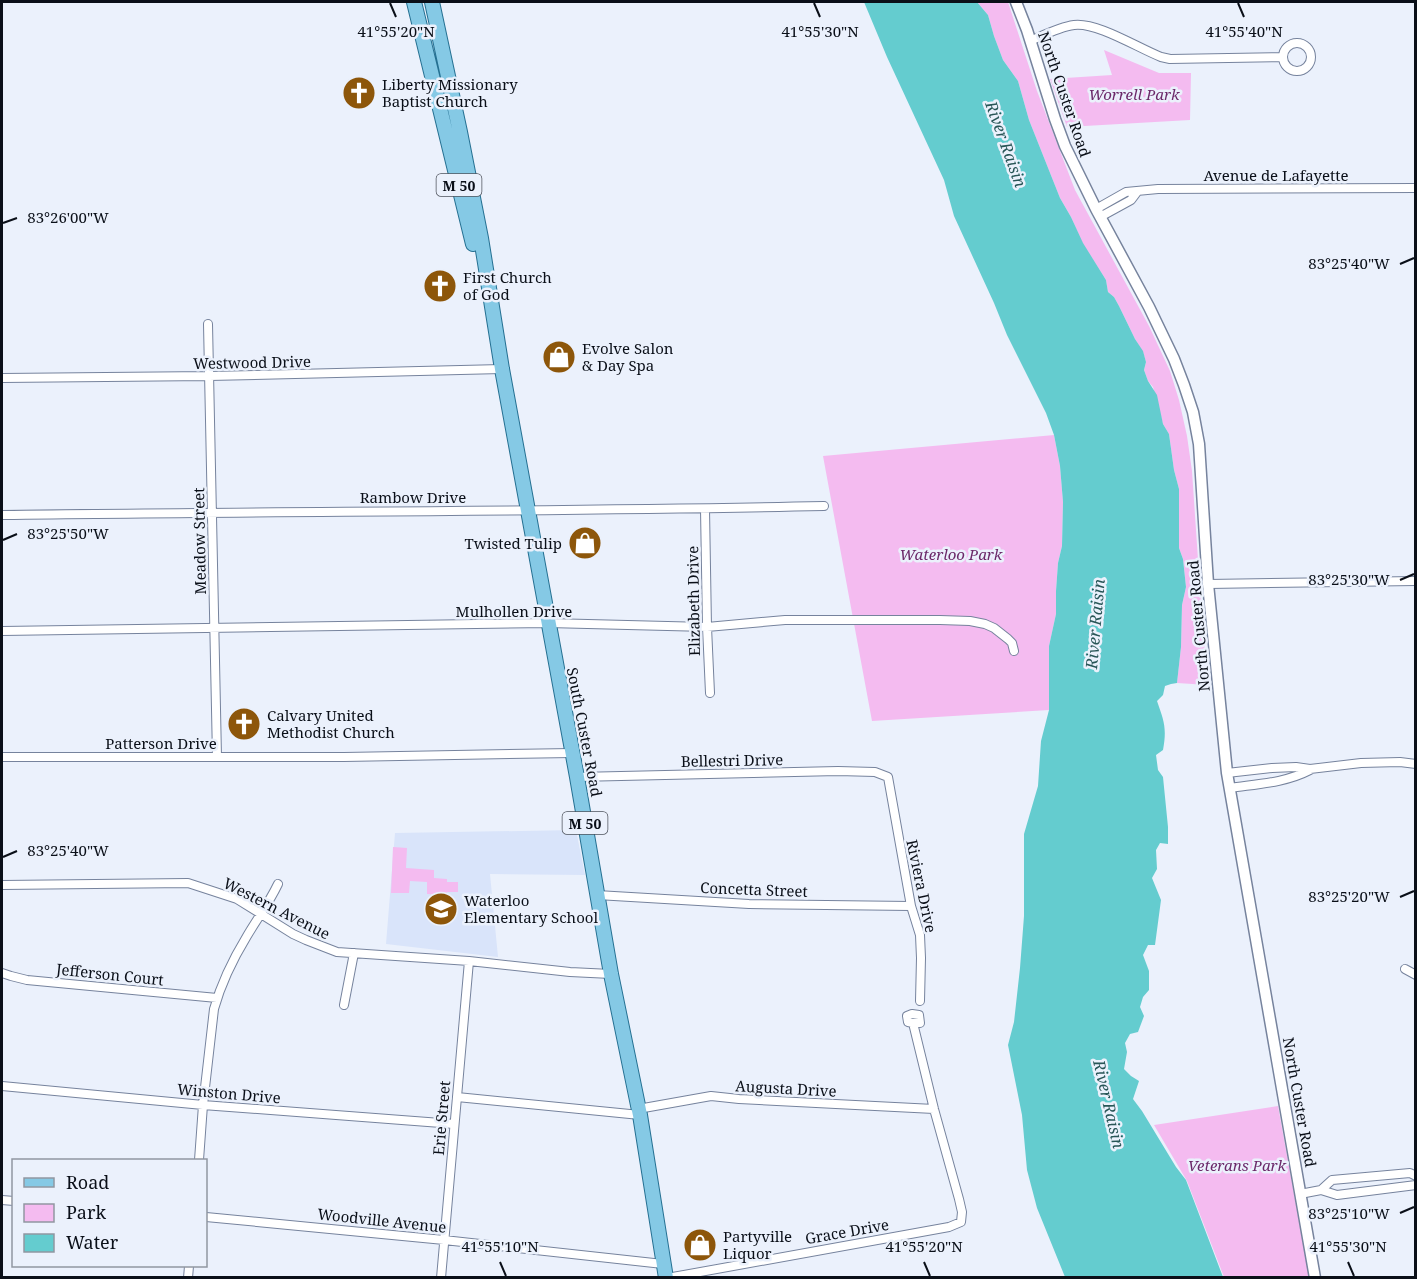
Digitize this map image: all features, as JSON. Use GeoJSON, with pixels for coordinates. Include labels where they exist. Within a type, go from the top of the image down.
{"type":"FeatureCollection","features":[{"type":"Feature","properties":{"kind":"main road","name":"South Custer Road"},"geometry":{"type":"LineString","coordinates":[[414,2],[502,369]]}},
{"type":"Feature","properties":{"kind":"main road","name":"South Custer Road"},"geometry":{"type":"LineString","coordinates":[[432,2],[481,238],[502,369],[611,974],[639,1112],[665,1273]]}},
{"type":"Feature","properties":{"kind":"street","name":"North Custer Road"},"geometry":{"type":"LineString","coordinates":[[1016,2],[1065,146],[1169,348],[1193,412],[1199,444],[1208,584],[1227,773],[1315,1278]]}},
{"type":"Feature","properties":{"kind":"street"},"geometry":{"type":"LineString","coordinates":[[1030,41],[1066,27],[1081,25],[1099,29],[1170,59],[1283,57]]}},
{"type":"Feature","properties":{"kind":"street","name":"Avenue de Lafayette"},"geometry":{"type":"LineString","coordinates":[[1098,213],[1131,200],[1137,192],[1158,189],[1416,188]]}},
{"type":"Feature","properties":{"kind":"street","name":"Meadow Street"},"geometry":{"type":"LineString","coordinates":[[208,324],[216,757]]}},
{"type":"Feature","properties":{"kind":"street","name":"Westwood Drive"},"geometry":{"type":"LineString","coordinates":[[2,378],[502,369]]}},
{"type":"Feature","properties":{"kind":"street","name":"Rambow Drive"},"geometry":{"type":"LineString","coordinates":[[2,515],[824,506]]}},
{"type":"Feature","properties":{"kind":"street","name":"Elizabeth Drive"},"geometry":{"type":"LineString","coordinates":[[705,509],[710,693]]}},
{"type":"Feature","properties":{"kind":"street"},"geometry":{"type":"LineString","coordinates":[[1208,584],[1416,581]]}},
{"type":"Feature","properties":{"kind":"street","name":"Mulhollen Drive"},"geometry":{"type":"LineString","coordinates":[[2,631],[548,623],[707,627],[786,620],[970,621],[994,628],[1012,643],[1014,651]]}},
{"type":"Feature","properties":{"kind":"street","name":"Patterson Drive"},"geometry":{"type":"LineString","coordinates":[[2,757],[344,757],[572,753]]}},
{"type":"Feature","properties":{"kind":"street"},"geometry":{"type":"LineString","coordinates":[[1230,788],[1274,782],[1298,776],[1310,770],[1361,763],[1416,764]]}},
{"type":"Feature","properties":{"kind":"street"},"geometry":{"type":"LineString","coordinates":[[1227,773],[1296,767],[1310,770]]}},
{"type":"Feature","properties":{"kind":"street","name":"Bellestri Drive"},"geometry":{"type":"LineString","coordinates":[[577,777],[838,771],[875,772],[888,777]]}},
{"type":"Feature","properties":{"kind":"street","name":"Riviera Drive"},"geometry":{"type":"LineString","coordinates":[[888,777],[910,906],[920,935],[920,1001]]}},
{"type":"Feature","properties":{"kind":"street","name":"Western Avenue"},"geometry":{"type":"LineString","coordinates":[[2,885],[188,883],[237,899],[292,934],[337,952],[611,974]]}},
{"type":"Feature","properties":{"kind":"street"},"geometry":{"type":"LineString","coordinates":[[199,1159],[211,1031],[217,998],[238,951],[278,884]]}},
{"type":"Feature","properties":{"kind":"street","name":"Concetta Street"},"geometry":{"type":"LineString","coordinates":[[597,895],[749,904],[910,906]]}},
{"type":"Feature","properties":{"kind":"street"},"geometry":{"type":"LineString","coordinates":[[344,1005],[354,953]]}},
{"type":"Feature","properties":{"kind":"street","name":"Erie Street"},"geometry":{"type":"LineString","coordinates":[[441,1278],[469,961]]}},
{"type":"Feature","properties":{"kind":"street"},"geometry":{"type":"LineString","coordinates":[[1405,969],[1416,975]]}},
{"type":"Feature","properties":{"kind":"street","name":"Jefferson Court"},"geometry":{"type":"LineString","coordinates":[[2,973],[27,980],[217,998]]}},
{"type":"Feature","properties":{"kind":"street"},"geometry":{"type":"LineString","coordinates":[[913,1023],[934,1109]]}},
{"type":"Feature","properties":{"kind":"street","name":"Winston Drive"},"geometry":{"type":"LineString","coordinates":[[2,1086],[203,1105],[454,1124]]}},
{"type":"Feature","properties":{"kind":"street","name":"Augusta Drive"},"geometry":{"type":"LineString","coordinates":[[639,1112],[711,1096],[934,1109]]}},
{"type":"Feature","properties":{"kind":"street"},"geometry":{"type":"LineString","coordinates":[[457,1097],[639,1112]]}},
{"type":"Feature","properties":{"kind":"street","name":"Grace Drive"},"geometry":{"type":"LineString","coordinates":[[665,1273],[949,1227],[961,1222],[962,1212],[959,1198],[934,1109]]}},
{"type":"Feature","properties":{"kind":"street"},"geometry":{"type":"LineString","coordinates":[[1321,1190],[1332,1180],[1410,1173],[1416,1176]]}},
{"type":"Feature","properties":{"kind":"street"},"geometry":{"type":"LineString","coordinates":[[1300,1194],[1321,1190],[1336,1195],[1416,1185]]}},
{"type":"Feature","properties":{"kind":"street","name":"Woodville Avenue"},"geometry":{"type":"LineString","coordinates":[[207,1217],[444,1240],[665,1273]]}},
{"type":"Feature","properties":{"kind":"shaded area","name":"Waterloo Elementary School"},"geometry":{"type":"Polygon","coordinates":[[[576,830],[585,875],[490,874],[498,957],[386,944],[395,833],[576,830]]]}},
{"type":"Feature","properties":{"kind":"green space"},"geometry":{"type":"Polygon","coordinates":[[[977,2],[1008,2],[1037,91],[1075,190],[1149,326],[1170,371],[1187,436],[1192,471],[1208,685],[1177,683],[1182,605],[1186,587],[1183,559],[1179,548],[1179,489],[1169,434],[1163,424],[1153,387],[1144,370],[1146,362],[1143,352],[1114,297],[1108,292],[1106,280],[1083,244],[1060,198],[1029,120],[1018,81],[1003,60],[988,15],[977,2]]]}},
{"type":"Feature","properties":{"kind":"green space","name":"Worrell Park"},"geometry":{"type":"Polygon","coordinates":[[[1104,50],[1159,73],[1191,73],[1190,120],[1067,127],[1050,79],[1112,75],[1104,50]]]}},
{"type":"Feature","properties":{"kind":"green space","name":"Waterloo Park"},"geometry":{"type":"Polygon","coordinates":[[[1054,435],[1060,466],[1063,502],[1056,614],[1049,646],[1049,710],[872,721],[823,456],[1054,435]]]}},
{"type":"Feature","properties":{"kind":"green space"},"geometry":{"type":"Polygon","coordinates":[[[393,847],[407,848],[406,868],[434,870],[434,878],[447,879],[447,882],[458,882],[458,892],[447,892],[447,895],[427,894],[427,882],[410,881],[409,893],[391,893],[393,847]]]}},
{"type":"Feature","properties":{"kind":"green space","name":"Veterans Park"},"geometry":{"type":"Polygon","coordinates":[[[1278,1106],[1309,1277],[1224,1277],[1187,1181],[1154,1125],[1278,1106]]]}},
{"type":"Feature","properties":{"kind":"water","name":"River Raisin"},"geometry":{"type":"Polygon","coordinates":[[[864,2],[977,2],[988,15],[1003,60],[1018,81],[1029,120],[1060,198],[1083,243],[1106,280],[1108,292],[1114,297],[1143,351],[1146,362],[1144,370],[1157,395],[1163,424],[1169,434],[1179,489],[1179,548],[1183,559],[1186,587],[1182,605],[1177,683],[1165,686],[1163,695],[1157,701],[1165,730],[1163,750],[1156,755],[1158,770],[1163,777],[1168,844],[1160,843],[1156,850],[1157,869],[1152,878],[1161,900],[1155,945],[1148,945],[1143,955],[1149,971],[1149,990],[1143,997],[1140,1007],[1144,1016],[1138,1032],[1130,1034],[1125,1043],[1127,1052],[1124,1069],[1139,1081],[1133,1099],[1186,1180],[1223,1277],[1065,1277],[1037,1208],[1027,1170],[1022,1115],[1008,1045],[1014,1022],[1024,916],[1024,834],[1038,786],[1041,741],[1049,710],[1049,646],[1056,614],[1058,563],[1062,546],[1063,502],[1060,466],[1054,435],[1046,413],[1007,335],[954,216],[944,180],[864,2]]]}},
{"type":"Feature","properties":{"kind":"place","name":"Liberty Missionary Baptist Church"},"geometry":{"type":"Point","coordinates":[359,93]}},
{"type":"Feature","properties":{"kind":"place","name":"First Church of God"},"geometry":{"type":"Point","coordinates":[440,286]}},
{"type":"Feature","properties":{"kind":"place","name":"Evolve Salon & Day Spa"},"geometry":{"type":"Point","coordinates":[559,357]}},
{"type":"Feature","properties":{"kind":"place","name":"Twisted Tulip"},"geometry":{"type":"Point","coordinates":[585,543]}},
{"type":"Feature","properties":{"kind":"place","name":"Calvary United Methodist Church"},"geometry":{"type":"Point","coordinates":[244,724]}},
{"type":"Feature","properties":{"kind":"place","name":"Waterloo Elementary School"},"geometry":{"type":"Point","coordinates":[441,909]}},
{"type":"Feature","properties":{"kind":"place","name":"Partyville Liquor"},"geometry":{"type":"Point","coordinates":[700,1245]}}]}
